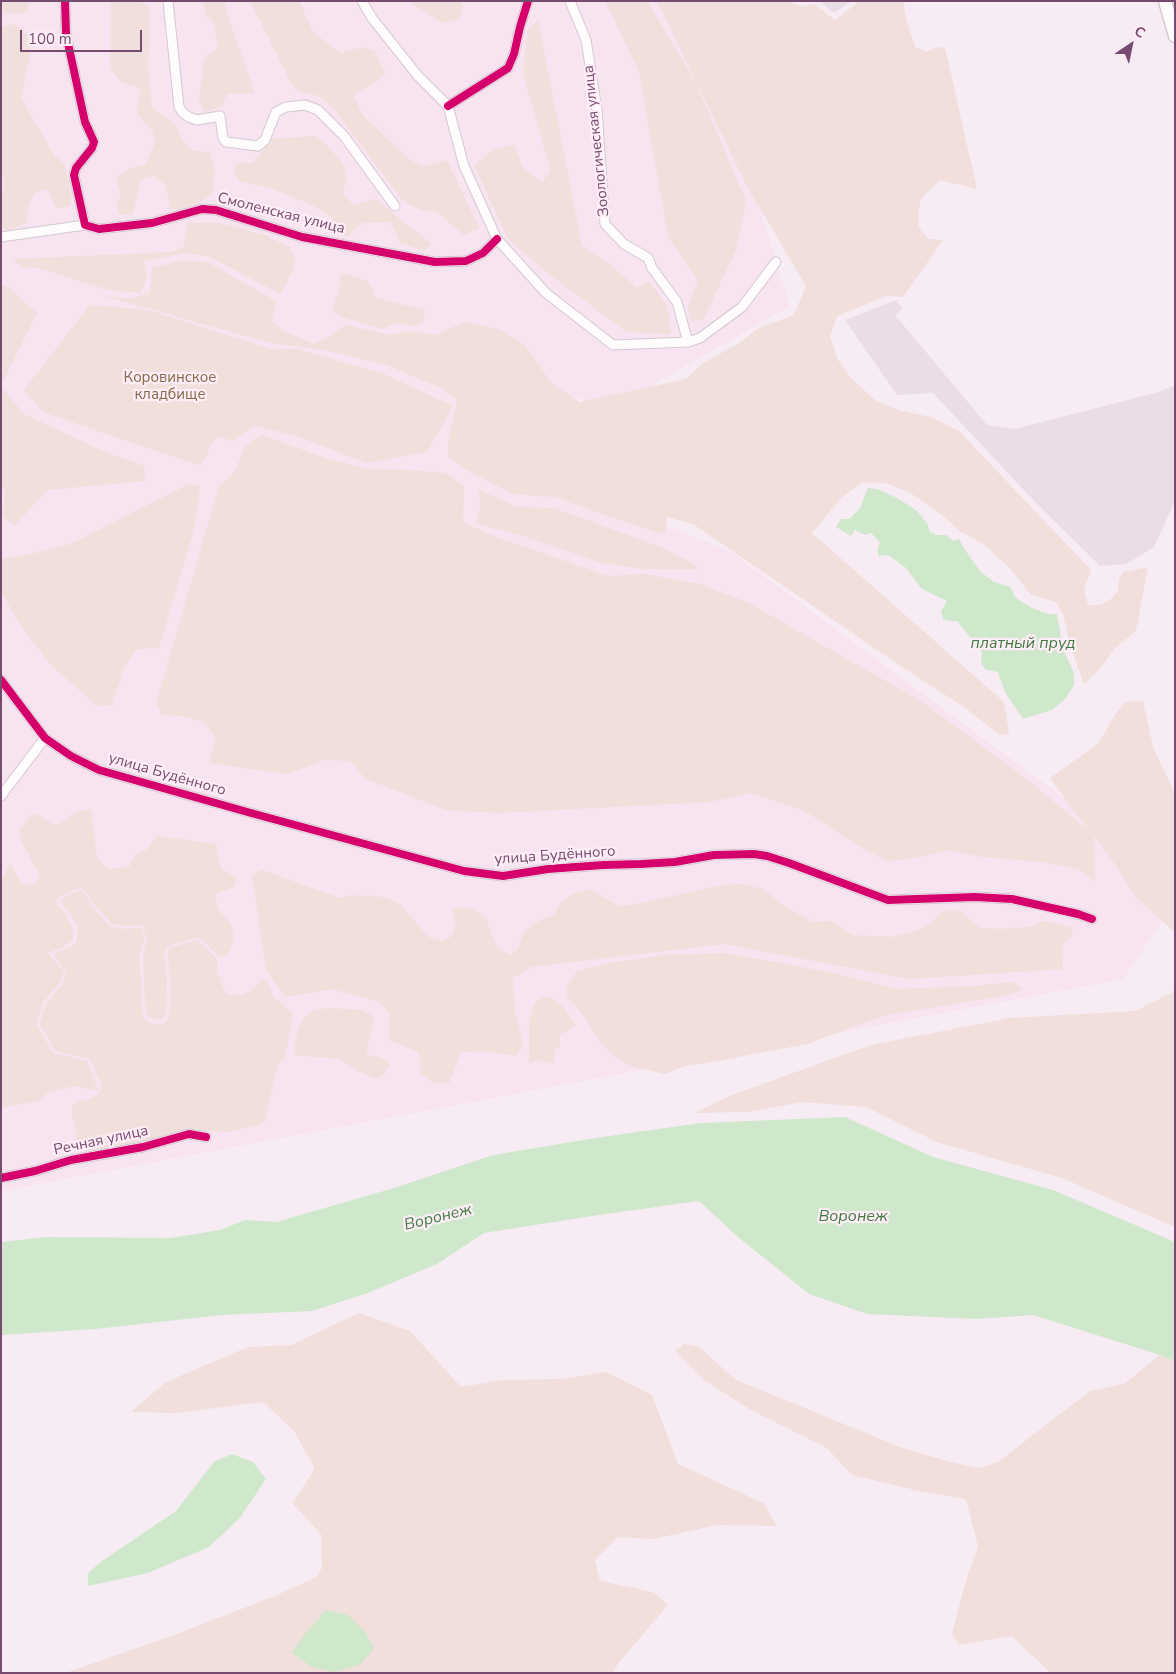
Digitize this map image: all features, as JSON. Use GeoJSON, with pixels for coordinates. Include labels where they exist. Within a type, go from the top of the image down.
{"type":"FeatureCollection","features":[{"type":"Feature","properties":{"kind":"main road"},"geometry":{"type":"LineString","coordinates":[[1165,1],[1175,36]]}},
{"type":"Feature","properties":{"kind":"street"},"geometry":{"type":"LineString","coordinates":[[65,1],[66,34],[85,122],[94,142],[92,148],[76,168],[74,175],[85,225]]}},
{"type":"Feature","properties":{"kind":"street"},"geometry":{"type":"LineString","coordinates":[[168,1],[179,107],[183,113],[196,120],[220,116],[223,138],[226,142],[258,146],[265,140],[276,112],[286,107],[305,105],[318,110],[344,136],[395,206]]}},
{"type":"Feature","properties":{"kind":"street"},"geometry":{"type":"LineString","coordinates":[[362,1],[372,18],[418,76],[448,106],[464,166],[498,239],[546,293],[614,345],[688,342],[700,338],[742,308],[776,262]]}},
{"type":"Feature","properties":{"kind":"street"},"geometry":{"type":"LineString","coordinates":[[448,106],[508,68],[514,54],[528,1]]}},
{"type":"Feature","properties":{"kind":"street","name":"Зоологическая улица"},"geometry":{"type":"LineString","coordinates":[[570,1],[586,40],[596,102],[605,224],[624,244],[648,258],[652,268],[677,302],[688,342]]}},
{"type":"Feature","properties":{"kind":"street","name":"Смоленская улица"},"geometry":{"type":"LineString","coordinates":[[1,237],[85,225],[99,229],[152,223],[202,209],[216,210],[302,237],[435,262],[466,261],[483,253],[498,239]]}},
{"type":"Feature","properties":{"kind":"street","name":"улица Будённого"},"geometry":{"type":"LineString","coordinates":[[1,680],[45,738],[56,747],[88,765],[120,776],[464,871],[503,876],[567,867],[675,862],[714,855],[754,854],[789,863],[888,900],[975,897],[1012,898],[1092,919]]}},
{"type":"Feature","properties":{"kind":"street"},"geometry":{"type":"LineString","coordinates":[[1,796],[45,738]]}},
{"type":"Feature","properties":{"kind":"street","name":"Речная улица"},"geometry":{"type":"LineString","coordinates":[[1,1178],[35,1171],[71,1160],[143,1147],[189,1134],[206,1137]]}},
{"type":"Feature","properties":{"kind":"shaded area"},"geometry":{"type":"Polygon","coordinates":[[[1,1],[695,1],[790,306],[613,407],[473,371],[455,440],[731,552],[1175,880],[1175,901],[1123,979],[1,1191],[1,1]]]}},
{"type":"Feature","properties":{"kind":"shaded area"},"geometry":{"type":"Polygon","coordinates":[[[819,1],[851,1],[834,13],[819,1]]]}},
{"type":"Feature","properties":{"kind":"shaded area"},"geometry":{"type":"Polygon","coordinates":[[[896,300],[903,309],[895,315],[987,425],[1015,429],[1155,393],[1175,386],[1175,501],[1154,547],[1126,564],[1100,566],[1035,502],[933,393],[897,395],[845,320],[896,300]]]}},
{"type":"Feature","properties":{"kind":"green space"},"geometry":{"type":"Polygon","coordinates":[[[1,1],[29,1],[27,13],[1,13],[1,1]]]}},
{"type":"Feature","properties":{"kind":"green space"},"geometry":{"type":"Polygon","coordinates":[[[111,1],[137,1],[150,7],[148,66],[152,107],[175,124],[182,140],[192,151],[210,152],[215,168],[213,193],[202,201],[182,209],[171,209],[165,184],[153,176],[141,180],[132,215],[119,214],[117,204],[121,193],[116,179],[127,170],[146,164],[155,143],[153,132],[137,114],[140,88],[122,82],[110,69],[111,1]]]}},
{"type":"Feature","properties":{"kind":"green space"},"geometry":{"type":"Polygon","coordinates":[[[203,1],[226,1],[225,8],[255,93],[227,94],[221,107],[205,112],[199,102],[204,59],[218,47],[214,23],[205,13],[203,1]]]}},
{"type":"Feature","properties":{"kind":"green space"},"geometry":{"type":"Polygon","coordinates":[[[250,1],[299,1],[313,32],[341,53],[363,47],[375,51],[385,73],[376,82],[353,95],[362,114],[407,158],[423,167],[447,160],[479,228],[464,235],[437,212],[421,210],[403,201],[335,110],[319,96],[302,92],[293,87],[250,1]]]}},
{"type":"Feature","properties":{"kind":"green space"},"geometry":{"type":"Polygon","coordinates":[[[412,1],[460,1],[463,8],[459,19],[443,23],[414,5],[412,1]]]}},
{"type":"Feature","properties":{"kind":"green space"},"geometry":{"type":"Polygon","coordinates":[[[605,1],[647,1],[696,83],[746,201],[736,250],[703,320],[691,321],[688,307],[698,281],[668,237],[639,71],[605,1]]]}},
{"type":"Feature","properties":{"kind":"green space"},"geometry":{"type":"Polygon","coordinates":[[[657,1],[788,1],[802,7],[814,4],[835,20],[860,1],[903,1],[915,47],[926,52],[937,47],[945,48],[977,189],[940,180],[921,198],[918,215],[919,228],[928,239],[943,240],[903,297],[886,296],[837,316],[830,337],[838,360],[852,379],[876,401],[901,411],[931,417],[959,431],[1091,570],[1084,589],[1088,605],[1101,605],[1111,599],[1118,591],[1119,579],[1123,572],[1148,567],[1136,631],[1115,648],[1099,670],[1084,684],[1069,642],[1064,617],[1056,602],[1031,595],[1009,567],[982,543],[961,532],[942,515],[909,492],[885,483],[862,482],[841,498],[812,533],[1004,702],[1009,734],[999,735],[967,709],[911,673],[693,524],[667,517],[665,532],[658,533],[554,497],[513,494],[465,469],[449,458],[448,444],[457,400],[443,389],[387,365],[325,350],[271,343],[104,296],[132,299],[150,292],[152,268],[180,261],[207,262],[276,301],[272,321],[282,330],[313,344],[327,338],[345,325],[391,335],[407,331],[435,335],[465,322],[499,329],[525,345],[552,384],[580,402],[686,379],[703,363],[738,344],[757,329],[794,315],[806,286],[749,190],[657,1]]]}},
{"type":"Feature","properties":{"kind":"green space"},"geometry":{"type":"Polygon","coordinates":[[[538,20],[582,246],[611,265],[637,288],[648,281],[667,305],[671,334],[627,332],[550,275],[508,239],[474,165],[492,151],[514,144],[523,168],[542,182],[551,171],[523,73],[528,30],[538,20]]]}},
{"type":"Feature","properties":{"kind":"green space"},"geometry":{"type":"Polygon","coordinates":[[[12,24],[23,29],[31,48],[21,98],[54,155],[65,165],[72,199],[70,205],[60,208],[55,207],[47,189],[36,192],[29,204],[26,223],[10,230],[1,229],[1,200],[5,183],[1,170],[1,31],[3,27],[12,24]]]}},
{"type":"Feature","properties":{"kind":"green space"},"geometry":{"type":"Polygon","coordinates":[[[315,136],[326,144],[343,164],[347,177],[343,193],[353,205],[375,199],[431,244],[425,251],[400,243],[391,222],[362,223],[349,237],[336,233],[332,217],[312,205],[273,189],[239,181],[234,173],[237,163],[253,163],[270,139],[315,136]]]}},
{"type":"Feature","properties":{"kind":"green space"},"geometry":{"type":"Polygon","coordinates":[[[189,223],[220,223],[265,235],[290,248],[295,259],[294,268],[281,294],[208,256],[186,253],[144,261],[147,277],[141,293],[109,290],[38,268],[21,267],[13,259],[172,252],[184,246],[189,223]]]}},
{"type":"Feature","properties":{"kind":"green space"},"geometry":{"type":"Polygon","coordinates":[[[341,273],[368,281],[375,298],[425,310],[423,322],[413,326],[396,323],[382,329],[345,318],[332,311],[339,289],[341,273]]]}},
{"type":"Feature","properties":{"kind":"green space"},"geometry":{"type":"Polygon","coordinates":[[[1,284],[9,288],[37,313],[1,385],[1,284]]]}},
{"type":"Feature","properties":{"kind":"green space","name":"Коровинское кладбище"},"geometry":{"type":"Polygon","coordinates":[[[90,305],[148,310],[271,349],[296,349],[382,373],[453,406],[427,452],[367,463],[296,436],[253,425],[234,441],[216,436],[201,466],[43,412],[24,390],[90,305]]]}},
{"type":"Feature","properties":{"kind":"green space"},"geometry":{"type":"Polygon","coordinates":[[[1,387],[24,414],[105,452],[144,466],[145,481],[47,490],[15,525],[3,517],[5,490],[1,484],[1,387]]]}},
{"type":"Feature","properties":{"kind":"green space"},"geometry":{"type":"Polygon","coordinates":[[[261,435],[329,459],[368,469],[446,473],[464,486],[463,522],[498,538],[609,576],[644,574],[700,584],[747,602],[919,700],[1024,777],[1089,831],[1050,778],[1098,744],[1116,713],[1126,702],[1143,701],[1153,747],[1175,794],[1175,933],[1136,897],[1094,836],[1095,882],[1078,869],[1043,862],[981,857],[950,850],[915,858],[888,861],[857,845],[803,810],[751,793],[710,802],[498,813],[446,810],[366,779],[350,761],[325,760],[287,774],[209,763],[216,738],[203,721],[181,716],[162,715],[156,704],[219,486],[234,473],[246,446],[261,435]]]}},
{"type":"Feature","properties":{"kind":"green space"},"geometry":{"type":"Polygon","coordinates":[[[189,484],[200,486],[195,526],[159,648],[137,649],[125,666],[112,705],[97,706],[50,664],[21,626],[1,591],[1,559],[71,544],[189,484]]]}},
{"type":"Feature","properties":{"kind":"green space"},"geometry":{"type":"Polygon","coordinates":[[[478,489],[517,507],[554,508],[661,547],[700,569],[643,569],[602,563],[526,537],[476,523],[481,503],[478,489]]]}},
{"type":"Feature","properties":{"kind":"green space"},"geometry":{"type":"Polygon","coordinates":[[[91,809],[97,858],[108,869],[129,867],[136,854],[146,850],[157,836],[216,844],[221,869],[237,878],[234,887],[215,894],[218,909],[231,924],[234,938],[228,954],[219,957],[207,944],[197,937],[166,947],[164,957],[167,979],[166,1015],[160,1020],[148,1017],[145,1004],[143,957],[147,939],[142,925],[112,924],[97,908],[83,888],[74,889],[60,896],[55,902],[65,914],[72,927],[73,940],[61,948],[47,953],[64,972],[60,983],[43,1002],[36,1024],[53,1053],[87,1061],[98,1091],[73,1086],[49,1092],[38,1101],[1,1108],[1,880],[10,864],[22,883],[33,886],[40,876],[22,842],[19,832],[29,817],[36,814],[56,826],[77,812],[91,809]]]}},
{"type":"Feature","properties":{"kind":"green space"},"geometry":{"type":"Polygon","coordinates":[[[262,870],[340,898],[357,895],[383,897],[399,903],[428,937],[442,941],[451,937],[456,924],[452,909],[464,907],[476,911],[486,918],[497,948],[510,955],[518,949],[527,929],[535,923],[554,915],[560,904],[572,894],[588,889],[620,906],[723,885],[743,884],[763,889],[783,905],[812,922],[832,921],[853,935],[892,937],[917,931],[932,923],[939,913],[954,909],[963,913],[980,928],[1029,927],[1043,921],[1071,927],[1073,935],[1062,945],[1063,969],[909,979],[724,944],[530,967],[513,978],[515,1012],[523,1043],[517,1056],[483,1051],[461,1052],[449,1083],[434,1083],[421,1074],[419,1052],[389,1040],[389,1013],[380,1002],[332,989],[286,997],[278,988],[266,969],[252,875],[262,870]]]}},
{"type":"Feature","properties":{"kind":"green space"},"geometry":{"type":"Polygon","coordinates":[[[79,891],[83,892],[94,909],[109,926],[118,929],[142,929],[144,939],[139,956],[143,1018],[151,1024],[162,1025],[169,1019],[171,988],[168,951],[173,947],[197,940],[217,959],[217,970],[225,993],[242,995],[254,989],[262,979],[268,983],[274,998],[293,1013],[285,1057],[277,1066],[265,1121],[259,1125],[228,1132],[189,1129],[144,1142],[85,1151],[77,1139],[72,1107],[77,1102],[87,1100],[100,1093],[101,1084],[90,1059],[56,1051],[40,1024],[46,1004],[63,984],[66,971],[54,955],[75,944],[78,936],[77,925],[60,901],[79,891]]]}},
{"type":"Feature","properties":{"kind":"green space"},"geometry":{"type":"Polygon","coordinates":[[[726,953],[834,973],[897,989],[974,986],[1014,982],[1022,990],[1008,995],[886,1015],[807,1044],[685,1066],[665,1074],[633,1067],[616,1057],[597,1038],[585,1017],[567,997],[567,986],[577,971],[609,963],[663,955],[726,953]]]}},
{"type":"Feature","properties":{"kind":"green space"},"geometry":{"type":"Polygon","coordinates":[[[1175,991],[1175,1227],[1062,1178],[937,1142],[866,1107],[802,1102],[747,1112],[694,1113],[732,1095],[871,1045],[1010,1018],[1135,1011],[1175,991]]]}},
{"type":"Feature","properties":{"kind":"green space"},"geometry":{"type":"Polygon","coordinates":[[[544,997],[552,998],[565,1009],[576,1026],[559,1035],[560,1046],[554,1050],[554,1064],[537,1060],[529,1064],[529,1022],[534,1003],[544,997]]]}},
{"type":"Feature","properties":{"kind":"green space"},"geometry":{"type":"Polygon","coordinates":[[[329,1008],[362,1010],[371,1015],[374,1022],[368,1043],[367,1055],[379,1057],[390,1063],[384,1075],[375,1079],[340,1059],[295,1055],[298,1030],[304,1018],[315,1010],[329,1008]]]}},
{"type":"Feature","properties":{"kind":"green space"},"geometry":{"type":"Polygon","coordinates":[[[359,1313],[410,1331],[461,1387],[503,1380],[563,1379],[606,1372],[652,1395],[678,1464],[763,1503],[777,1526],[717,1525],[653,1539],[618,1537],[595,1560],[600,1581],[653,1592],[668,1605],[612,1673],[65,1673],[169,1637],[275,1596],[316,1577],[322,1568],[321,1534],[292,1503],[315,1469],[294,1431],[263,1402],[176,1413],[131,1412],[166,1382],[248,1347],[291,1345],[359,1313]]]}},
{"type":"Feature","properties":{"kind":"green space"},"geometry":{"type":"Polygon","coordinates":[[[684,1344],[699,1347],[736,1380],[900,1447],[950,1462],[980,1468],[998,1462],[1090,1391],[1124,1384],[1160,1355],[1175,1361],[1175,1673],[1051,1673],[1011,1636],[959,1645],[952,1633],[967,1577],[978,1547],[966,1499],[915,1490],[852,1475],[827,1448],[751,1410],[705,1381],[675,1351],[684,1344]]]}},
{"type":"Feature","properties":{"kind":"water","name":"платный пруд"},"geometry":{"type":"Polygon","coordinates":[[[868,488],[877,489],[899,499],[917,511],[928,525],[930,532],[937,535],[946,535],[953,541],[959,539],[981,572],[994,582],[1010,587],[1016,598],[1032,608],[1048,614],[1057,614],[1063,649],[1074,673],[1074,685],[1065,699],[1052,710],[1023,719],[1005,692],[998,672],[986,670],[981,663],[982,653],[971,638],[957,621],[943,619],[941,611],[947,601],[922,589],[905,567],[888,555],[879,556],[877,550],[880,542],[871,533],[865,535],[855,530],[851,536],[836,527],[841,519],[850,519],[860,508],[868,488]]]}},
{"type":"Feature","properties":{"kind":"water","name":"Воронеж"},"geometry":{"type":"Polygon","coordinates":[[[845,1117],[933,1157],[1053,1190],[1175,1242],[1175,1361],[1033,1315],[977,1319],[867,1314],[809,1294],[738,1237],[699,1201],[484,1233],[437,1264],[368,1293],[312,1311],[222,1315],[95,1329],[1,1335],[1,1242],[46,1237],[170,1238],[220,1230],[245,1220],[276,1222],[394,1188],[493,1155],[701,1123],[845,1117]]]}},
{"type":"Feature","properties":{"kind":"water"},"geometry":{"type":"Polygon","coordinates":[[[232,1454],[253,1462],[266,1479],[239,1519],[209,1547],[148,1573],[88,1586],[88,1573],[102,1561],[176,1511],[214,1462],[232,1454]]]}},
{"type":"Feature","properties":{"kind":"water"},"geometry":{"type":"Polygon","coordinates":[[[326,1610],[348,1615],[366,1633],[374,1649],[359,1665],[334,1672],[312,1667],[292,1653],[305,1634],[326,1610]]]}},
{"type":"Feature","properties":{"kind":"cycle path"},"geometry":{"type":"LineString","coordinates":[[65,1],[66,34],[85,122],[94,142],[92,148],[76,168],[74,175],[85,225],[99,229],[152,223],[202,209],[216,210],[302,237],[435,262],[466,261],[483,253],[497,239]]}},
{"type":"Feature","properties":{"kind":"cycle path"},"geometry":{"type":"LineString","coordinates":[[448,106],[508,68],[514,54],[528,1]]}},
{"type":"Feature","properties":{"kind":"cycle path"},"geometry":{"type":"LineString","coordinates":[[1,680],[45,738],[71,756],[99,770],[464,871],[503,876],[548,869],[675,862],[714,855],[754,854],[789,863],[888,900],[975,897],[1012,899],[1092,919]]}},
{"type":"Feature","properties":{"kind":"cycle path"},"geometry":{"type":"LineString","coordinates":[[1,1178],[35,1171],[71,1160],[143,1147],[189,1134],[206,1137]]}}]}
